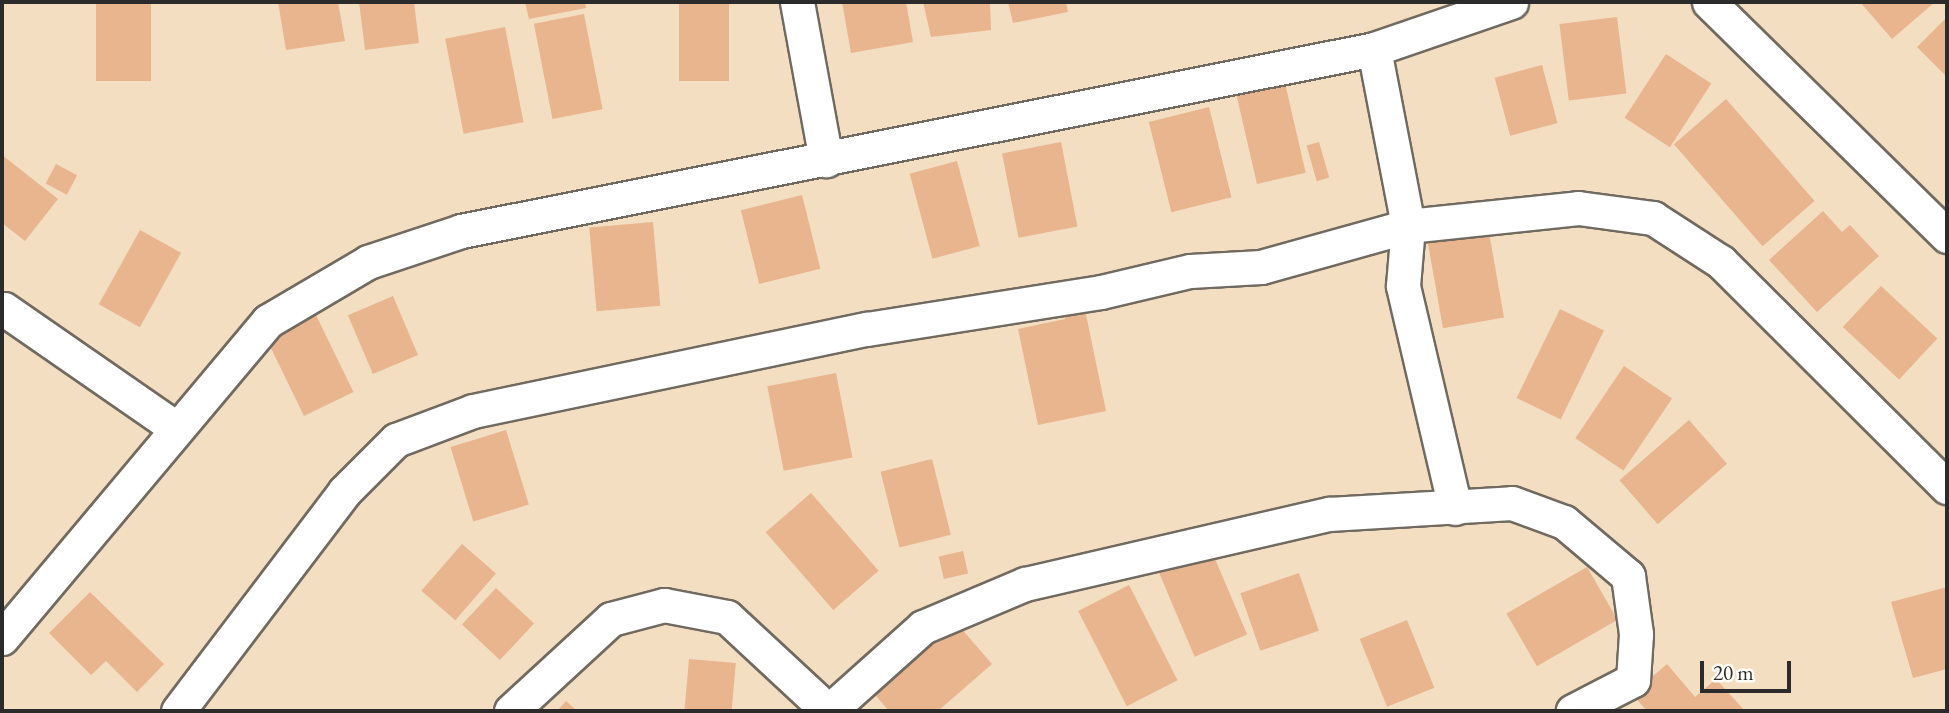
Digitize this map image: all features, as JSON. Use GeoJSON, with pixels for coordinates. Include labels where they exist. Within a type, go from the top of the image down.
{"type":"FeatureCollection","features":[{"type":"Feature","properties":{"kind":"street"},"geometry":{"type":"LineString","coordinates":[[797,2],[826,160]]}},
{"type":"Feature","properties":{"kind":"street"},"geometry":{"type":"LineString","coordinates":[[2,638],[268,321],[368,262],[461,231],[1374,49],[1511,2]]}},
{"type":"Feature","properties":{"kind":"street"},"geometry":{"type":"LineString","coordinates":[[1709,2],[1947,236]]}},
{"type":"Feature","properties":{"kind":"street"},"geometry":{"type":"LineString","coordinates":[[1374,49],[1408,226],[1403,286],[1455,508]]}},
{"type":"Feature","properties":{"kind":"street"},"geometry":{"type":"LineString","coordinates":[[178,711],[344,492],[396,440],[474,411],[867,329],[1101,292],[1190,271],[1261,267],[1408,226],[1578,208],[1654,218],[1721,262],[1947,487]]}},
{"type":"Feature","properties":{"kind":"street"},"geometry":{"type":"LineString","coordinates":[[2,310],[176,428]]}},
{"type":"Feature","properties":{"kind":"street"},"geometry":{"type":"LineString","coordinates":[[510,711],[611,619],[664,604],[727,617],[828,711],[923,627],[1025,584],[1329,514],[1512,503],[1564,522],[1628,576],[1636,634],[1633,680],[1573,711]]}},
{"type":"Feature","properties":{"kind":"building"},"geometry":{"type":"Polygon","coordinates":[[[96,2],[151,2],[151,81],[96,81],[96,2]]]}},
{"type":"Feature","properties":{"kind":"building"},"geometry":{"type":"Polygon","coordinates":[[[278,2],[338,2],[345,41],[286,50],[278,2]]]}},
{"type":"Feature","properties":{"kind":"building"},"geometry":{"type":"Polygon","coordinates":[[[359,2],[414,2],[419,43],[365,50],[359,2]]]}},
{"type":"Feature","properties":{"kind":"building"},"geometry":{"type":"Polygon","coordinates":[[[525,2],[585,2],[586,8],[529,19],[525,2]]]}},
{"type":"Feature","properties":{"kind":"building"},"geometry":{"type":"Polygon","coordinates":[[[679,2],[729,2],[729,81],[679,81],[679,2]]]}},
{"type":"Feature","properties":{"kind":"building"},"geometry":{"type":"Polygon","coordinates":[[[842,2],[906,2],[913,42],[851,53],[842,2]]]}},
{"type":"Feature","properties":{"kind":"building"},"geometry":{"type":"Polygon","coordinates":[[[923,2],[990,2],[991,30],[931,37],[923,2]]]}},
{"type":"Feature","properties":{"kind":"building"},"geometry":{"type":"Polygon","coordinates":[[[1008,2],[1066,2],[1068,12],[1013,23],[1008,2]]]}},
{"type":"Feature","properties":{"kind":"building"},"geometry":{"type":"Polygon","coordinates":[[[1860,2],[1935,2],[1892,39],[1860,2]]]}},
{"type":"Feature","properties":{"kind":"building"},"geometry":{"type":"Polygon","coordinates":[[[584,14],[603,109],[552,119],[534,24],[584,14]]]}},
{"type":"Feature","properties":{"kind":"building"},"geometry":{"type":"Polygon","coordinates":[[[1617,17],[1626,93],[1569,100],[1559,24],[1617,17]]]}},
{"type":"Feature","properties":{"kind":"building"},"geometry":{"type":"Polygon","coordinates":[[[1947,17],[1947,77],[1917,47],[1947,17]]]}},
{"type":"Feature","properties":{"kind":"building"},"geometry":{"type":"Polygon","coordinates":[[[505,27],[524,122],[464,134],[445,39],[505,27]]]}},
{"type":"Feature","properties":{"kind":"building"},"geometry":{"type":"Polygon","coordinates":[[[1666,54],[1711,83],[1670,147],[1625,118],[1666,54]]]}},
{"type":"Feature","properties":{"kind":"building"},"geometry":{"type":"Polygon","coordinates":[[[1542,65],[1558,123],[1510,136],[1495,78],[1542,65]]]}},
{"type":"Feature","properties":{"kind":"building"},"geometry":{"type":"Polygon","coordinates":[[[1285,83],[1306,173],[1257,184],[1236,94],[1285,83]]]}},
{"type":"Feature","properties":{"kind":"building"},"geometry":{"type":"Polygon","coordinates":[[[1726,99],[1815,201],[1762,246],[1674,144],[1726,99]]]}},
{"type":"Feature","properties":{"kind":"building"},"geometry":{"type":"Polygon","coordinates":[[[1209,107],[1231,197],[1171,212],[1149,122],[1209,107]]]}},
{"type":"Feature","properties":{"kind":"building"},"geometry":{"type":"Polygon","coordinates":[[[1061,142],[1077,226],[1019,238],[1002,153],[1061,142]]]}},
{"type":"Feature","properties":{"kind":"building"},"geometry":{"type":"Polygon","coordinates":[[[1319,142],[1329,178],[1317,181],[1307,146],[1319,142]]]}},
{"type":"Feature","properties":{"kind":"building"},"geometry":{"type":"Polygon","coordinates":[[[2,155],[58,199],[25,241],[2,223],[2,155]]]}},
{"type":"Feature","properties":{"kind":"building"},"geometry":{"type":"Polygon","coordinates":[[[957,161],[980,246],[932,259],[910,174],[957,161]]]}},
{"type":"Feature","properties":{"kind":"building"},"geometry":{"type":"Polygon","coordinates":[[[56,164],[77,175],[67,195],[46,183],[56,164]]]}},
{"type":"Feature","properties":{"kind":"building"},"geometry":{"type":"Polygon","coordinates":[[[802,195],[820,269],[759,284],[741,210],[802,195]]]}},
{"type":"Feature","properties":{"kind":"building"},"geometry":{"type":"Polygon","coordinates":[[[1823,211],[1842,232],[1850,225],[1879,256],[1817,312],[1769,260],[1823,211]]]}},
{"type":"Feature","properties":{"kind":"building"},"geometry":{"type":"Polygon","coordinates":[[[1487,221],[1504,318],[1443,328],[1426,232],[1487,221]]]}},
{"type":"Feature","properties":{"kind":"building"},"geometry":{"type":"Polygon","coordinates":[[[653,222],[660,306],[597,311],[589,228],[653,222]]]}},
{"type":"Feature","properties":{"kind":"building"},"geometry":{"type":"Polygon","coordinates":[[[140,230],[181,253],[140,327],[99,304],[140,230]]]}},
{"type":"Feature","properties":{"kind":"building"},"geometry":{"type":"Polygon","coordinates":[[[1881,286],[1937,339],[1899,379],[1843,327],[1881,286]]]}},
{"type":"Feature","properties":{"kind":"building"},"geometry":{"type":"Polygon","coordinates":[[[393,296],[418,355],[373,374],[348,315],[393,296]]]}},
{"type":"Feature","properties":{"kind":"building"},"geometry":{"type":"Polygon","coordinates":[[[1084,305],[1106,411],[1038,425],[1018,329],[1065,319],[1063,310],[1084,305]]]}},
{"type":"Feature","properties":{"kind":"building"},"geometry":{"type":"Polygon","coordinates":[[[1560,309],[1604,330],[1561,419],[1517,398],[1560,309]]]}},
{"type":"Feature","properties":{"kind":"building"},"geometry":{"type":"Polygon","coordinates":[[[314,311],[353,392],[304,416],[265,335],[314,311]]]}},
{"type":"Feature","properties":{"kind":"building"},"geometry":{"type":"Polygon","coordinates":[[[1624,366],[1672,398],[1623,471],[1575,438],[1624,366]]]}},
{"type":"Feature","properties":{"kind":"building"},"geometry":{"type":"Polygon","coordinates":[[[836,373],[852,457],[784,471],[767,386],[836,373]]]}},
{"type":"Feature","properties":{"kind":"building"},"geometry":{"type":"Polygon","coordinates":[[[1689,420],[1727,464],[1658,524],[1620,480],[1689,420]]]}},
{"type":"Feature","properties":{"kind":"building"},"geometry":{"type":"Polygon","coordinates":[[[506,430],[529,505],[473,522],[451,447],[506,430]]]}},
{"type":"Feature","properties":{"kind":"building"},"geometry":{"type":"Polygon","coordinates":[[[932,459],[951,535],[899,548],[881,472],[932,459]]]}},
{"type":"Feature","properties":{"kind":"building"},"geometry":{"type":"Polygon","coordinates":[[[811,493],[879,571],[833,610],[766,532],[811,493]]]}},
{"type":"Feature","properties":{"kind":"building"},"geometry":{"type":"Polygon","coordinates":[[[462,544],[496,574],[455,620],[421,591],[462,544]]]}},
{"type":"Feature","properties":{"kind":"building"},"geometry":{"type":"Polygon","coordinates":[[[1210,547],[1247,634],[1195,657],[1158,569],[1210,547]]]}},
{"type":"Feature","properties":{"kind":"building"},"geometry":{"type":"Polygon","coordinates":[[[963,551],[968,573],[944,579],[939,557],[963,551]]]}},
{"type":"Feature","properties":{"kind":"building"},"geometry":{"type":"Polygon","coordinates":[[[1587,567],[1618,620],[1537,666],[1506,614],[1587,567]]]}},
{"type":"Feature","properties":{"kind":"building"},"geometry":{"type":"Polygon","coordinates":[[[1299,573],[1319,631],[1260,651],[1240,593],[1299,573]]]}},
{"type":"Feature","properties":{"kind":"building"},"geometry":{"type":"Polygon","coordinates":[[[1129,585],[1178,680],[1127,706],[1078,611],[1129,585]]]}},
{"type":"Feature","properties":{"kind":"building"},"geometry":{"type":"Polygon","coordinates":[[[1947,587],[1947,669],[1913,678],[1891,602],[1947,587]]]}},
{"type":"Feature","properties":{"kind":"building"},"geometry":{"type":"Polygon","coordinates":[[[496,588],[534,623],[500,660],[462,625],[496,588]]]}},
{"type":"Feature","properties":{"kind":"building"},"geometry":{"type":"Polygon","coordinates":[[[90,592],[164,664],[137,692],[106,661],[91,675],[49,633],[90,592]]]}},
{"type":"Feature","properties":{"kind":"building"},"geometry":{"type":"Polygon","coordinates":[[[953,619],[992,664],[938,711],[889,711],[871,690],[953,619]]]}},
{"type":"Feature","properties":{"kind":"building"},"geometry":{"type":"Polygon","coordinates":[[[1407,620],[1434,688],[1387,707],[1360,639],[1407,620]]]}},
{"type":"Feature","properties":{"kind":"building"},"geometry":{"type":"Polygon","coordinates":[[[689,659],[736,663],[732,711],[684,711],[689,659]]]}},
{"type":"Feature","properties":{"kind":"building"},"geometry":{"type":"Polygon","coordinates":[[[1667,664],[1695,697],[1716,679],[1745,711],[1647,711],[1632,694],[1667,664]]]}},
{"type":"Feature","properties":{"kind":"building"},"geometry":{"type":"Polygon","coordinates":[[[566,701],[577,711],[557,711],[566,701]]]}}]}
